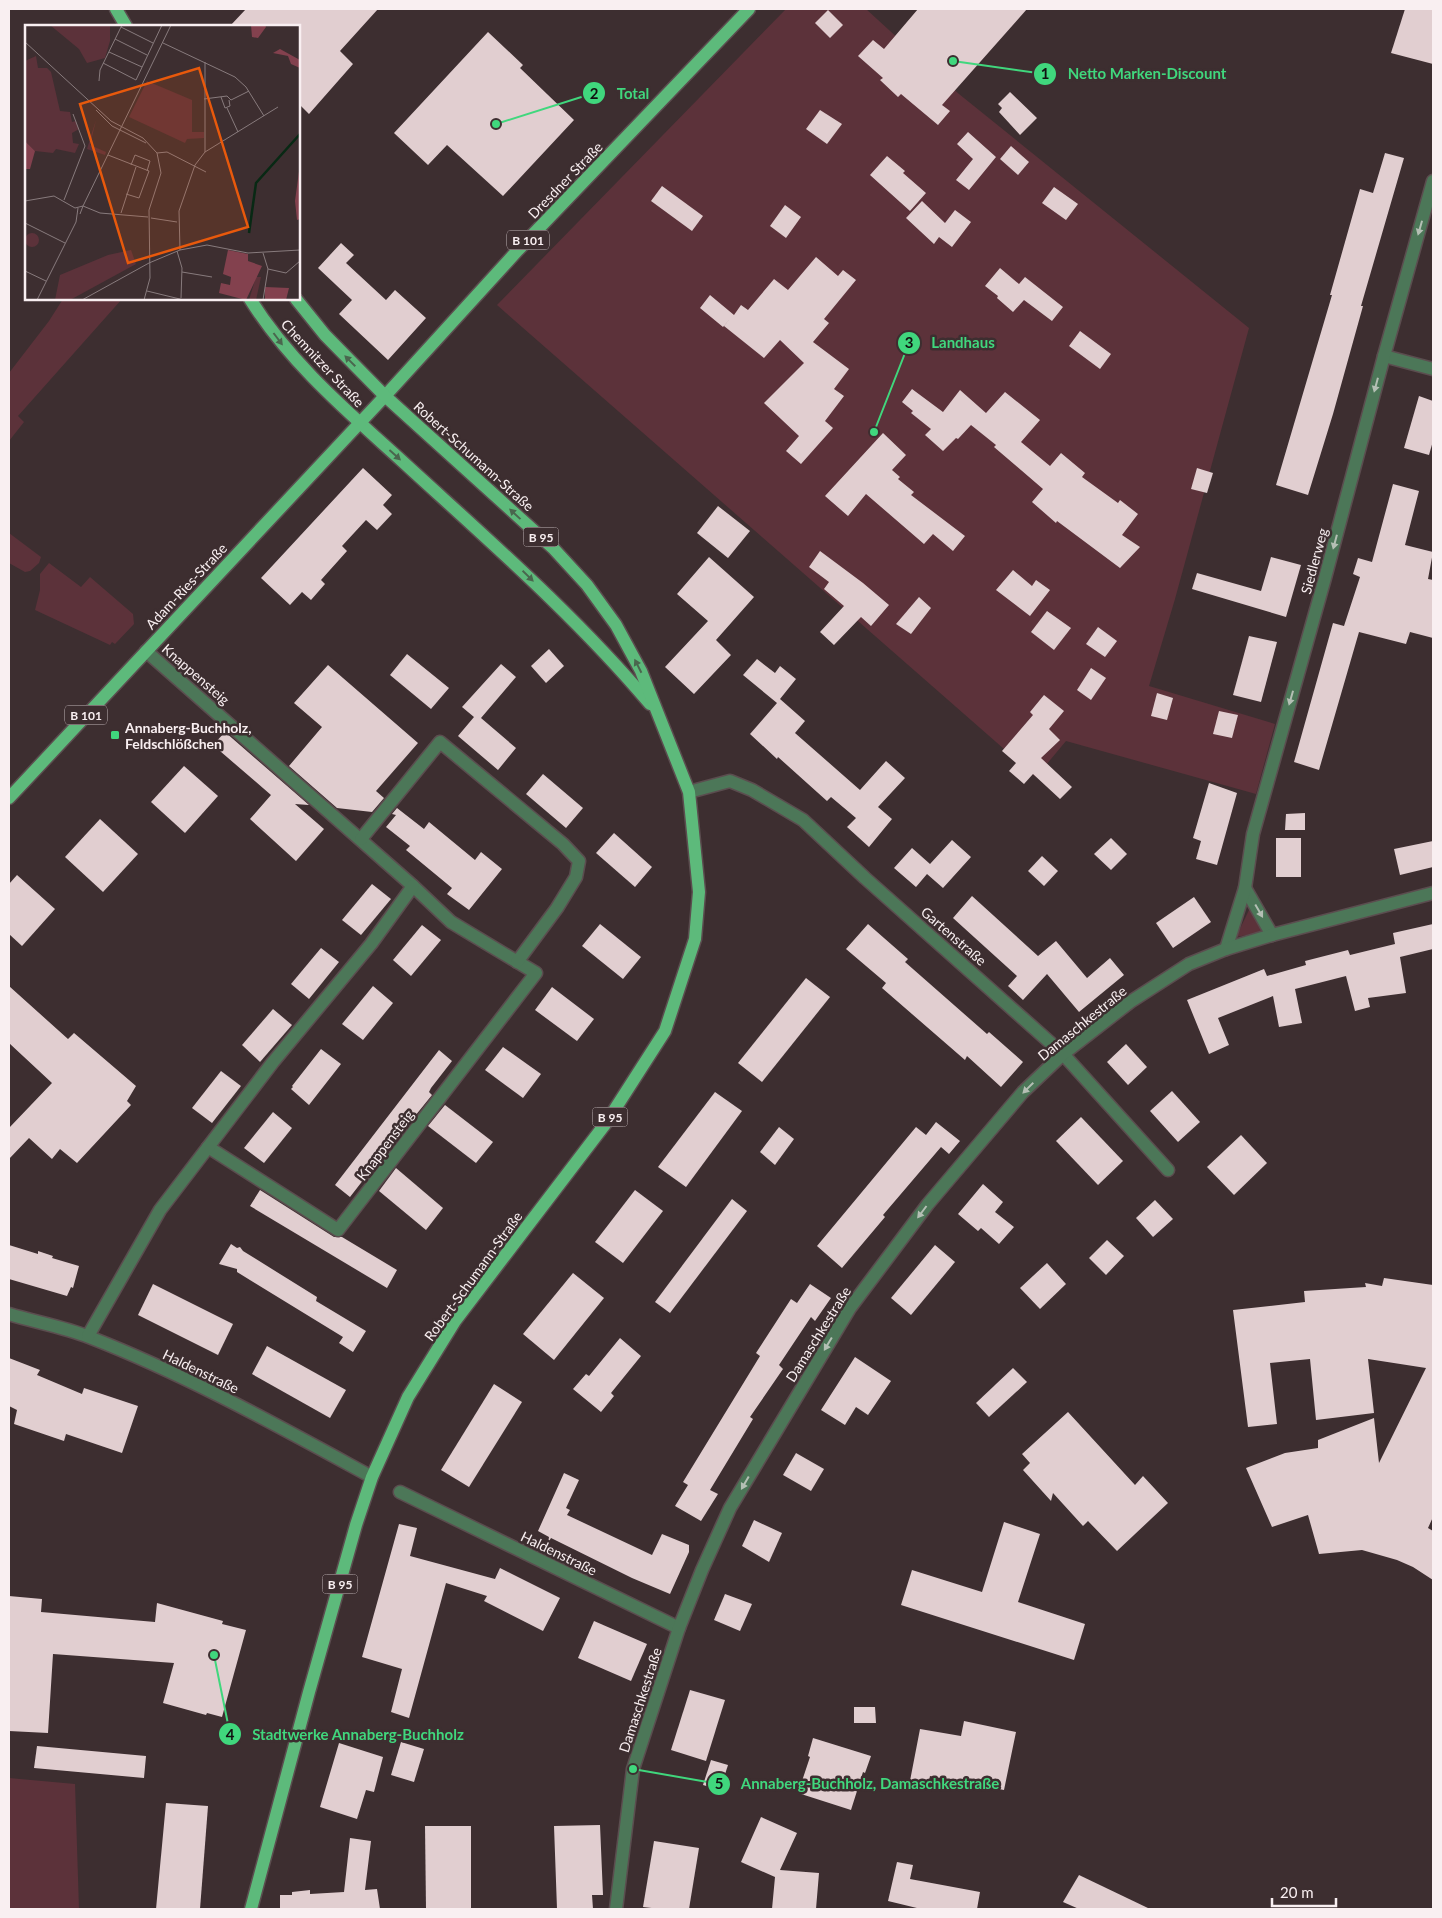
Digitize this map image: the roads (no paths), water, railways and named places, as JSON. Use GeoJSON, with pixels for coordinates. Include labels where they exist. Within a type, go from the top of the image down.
{"type":"FeatureCollection","features":[{"type":"Feature","properties":{"kind":"main road"},"geometry":{"type":"LineString","coordinates":[[116,9],[125,25]]}},
{"type":"Feature","properties":{"kind":"main road","name":"Dresdner Straße"},"geometry":{"type":"LineString","coordinates":[[385,396],[518,250],[749,9]]}},
{"type":"Feature","properties":{"kind":"main road","name":"Chemnitzer Straße"},"geometry":{"type":"LineString","coordinates":[[251,300],[283,345],[359,423]]}},
{"type":"Feature","properties":{"kind":"main road","name":"Chemnitzer Straße"},"geometry":{"type":"LineString","coordinates":[[297,300],[325,335],[385,396]]}},
{"type":"Feature","properties":{"kind":"main road","name":"Adam-Ries-Straße"},"geometry":{"type":"LineString","coordinates":[[9,798],[385,396]]}},
{"type":"Feature","properties":{"kind":"main road","name":"Robert-Schumann-Straße"},"geometry":{"type":"LineString","coordinates":[[250,1909],[356,1525],[372,1477],[408,1397],[455,1321],[606,1123],[664,1031],[696,930],[699,892],[689,792],[641,671],[616,626],[587,585],[553,548],[385,396]]}},
{"type":"Feature","properties":{"kind":"main road","name":"Robert-Schumann-Straße"},"geometry":{"type":"LineString","coordinates":[[359,423],[524,571],[615,662],[656,711]]}},
{"type":"Feature","properties":{"kind":"street","name":"Siedlerweg"},"geometry":{"type":"LineString","coordinates":[[1226,949],[1245,888],[1253,834],[1326,578],[1384,356],[1433,181]]}},
{"type":"Feature","properties":{"kind":"street"},"geometry":{"type":"LineString","coordinates":[[1384,356],[1433,369]]}},
{"type":"Feature","properties":{"kind":"street","name":"Knappensteig"},"geometry":{"type":"LineString","coordinates":[[146,651],[413,886],[451,922],[536,973],[338,1230],[208,1147]]}},
{"type":"Feature","properties":{"kind":"street"},"geometry":{"type":"LineString","coordinates":[[361,840],[440,742],[562,844],[579,861],[576,877],[557,908],[517,962]]}},
{"type":"Feature","properties":{"kind":"street","name":"Gartenstraße"},"geometry":{"type":"LineString","coordinates":[[689,792],[730,781],[752,790],[803,820],[865,878],[1063,1054],[1168,1170]]}},
{"type":"Feature","properties":{"kind":"street"},"geometry":{"type":"LineString","coordinates":[[88,1336],[160,1210],[273,1062],[371,944],[413,886]]}},
{"type":"Feature","properties":{"kind":"street"},"geometry":{"type":"LineString","coordinates":[[1245,888],[1272,935]]}},
{"type":"Feature","properties":{"kind":"street","name":"Damaschkestraße"},"geometry":{"type":"LineString","coordinates":[[616,1909],[633,1769],[679,1628],[702,1570],[730,1508],[850,1308],[928,1204],[1023,1092],[1063,1054],[1130,1002],[1189,964],[1226,949],[1272,935],[1433,893]]}},
{"type":"Feature","properties":{"kind":"street","name":"Haldenstraße"},"geometry":{"type":"LineString","coordinates":[[9,1314],[88,1336],[185,1379],[296,1435],[372,1477]]}},
{"type":"Feature","properties":{"kind":"street","name":"Haldenstraße"},"geometry":{"type":"LineString","coordinates":[[400,1492],[679,1628]]}},
{"type":"Feature","properties":{"kind":"place","name":"Netto Marken-Discount"},"geometry":{"type":"Point","coordinates":[953,61]}},
{"type":"Feature","properties":{"kind":"place","name":"Total"},"geometry":{"type":"Point","coordinates":[496,124]}},
{"type":"Feature","properties":{"kind":"place","name":"Landhaus"},"geometry":{"type":"Point","coordinates":[874,432]}},
{"type":"Feature","properties":{"kind":"place","name":"Annaberg-Buchholz, Feldschlößchen"},"geometry":{"type":"Point","coordinates":[115,735]}},
{"type":"Feature","properties":{"kind":"place","name":"Stadtwerke Annaberg-Buchholz"},"geometry":{"type":"Point","coordinates":[214,1655]}},
{"type":"Feature","properties":{"kind":"place","name":"Annaberg-Buchholz, Damaschkestraße"},"geometry":{"type":"Point","coordinates":[633,1769]}}]}
